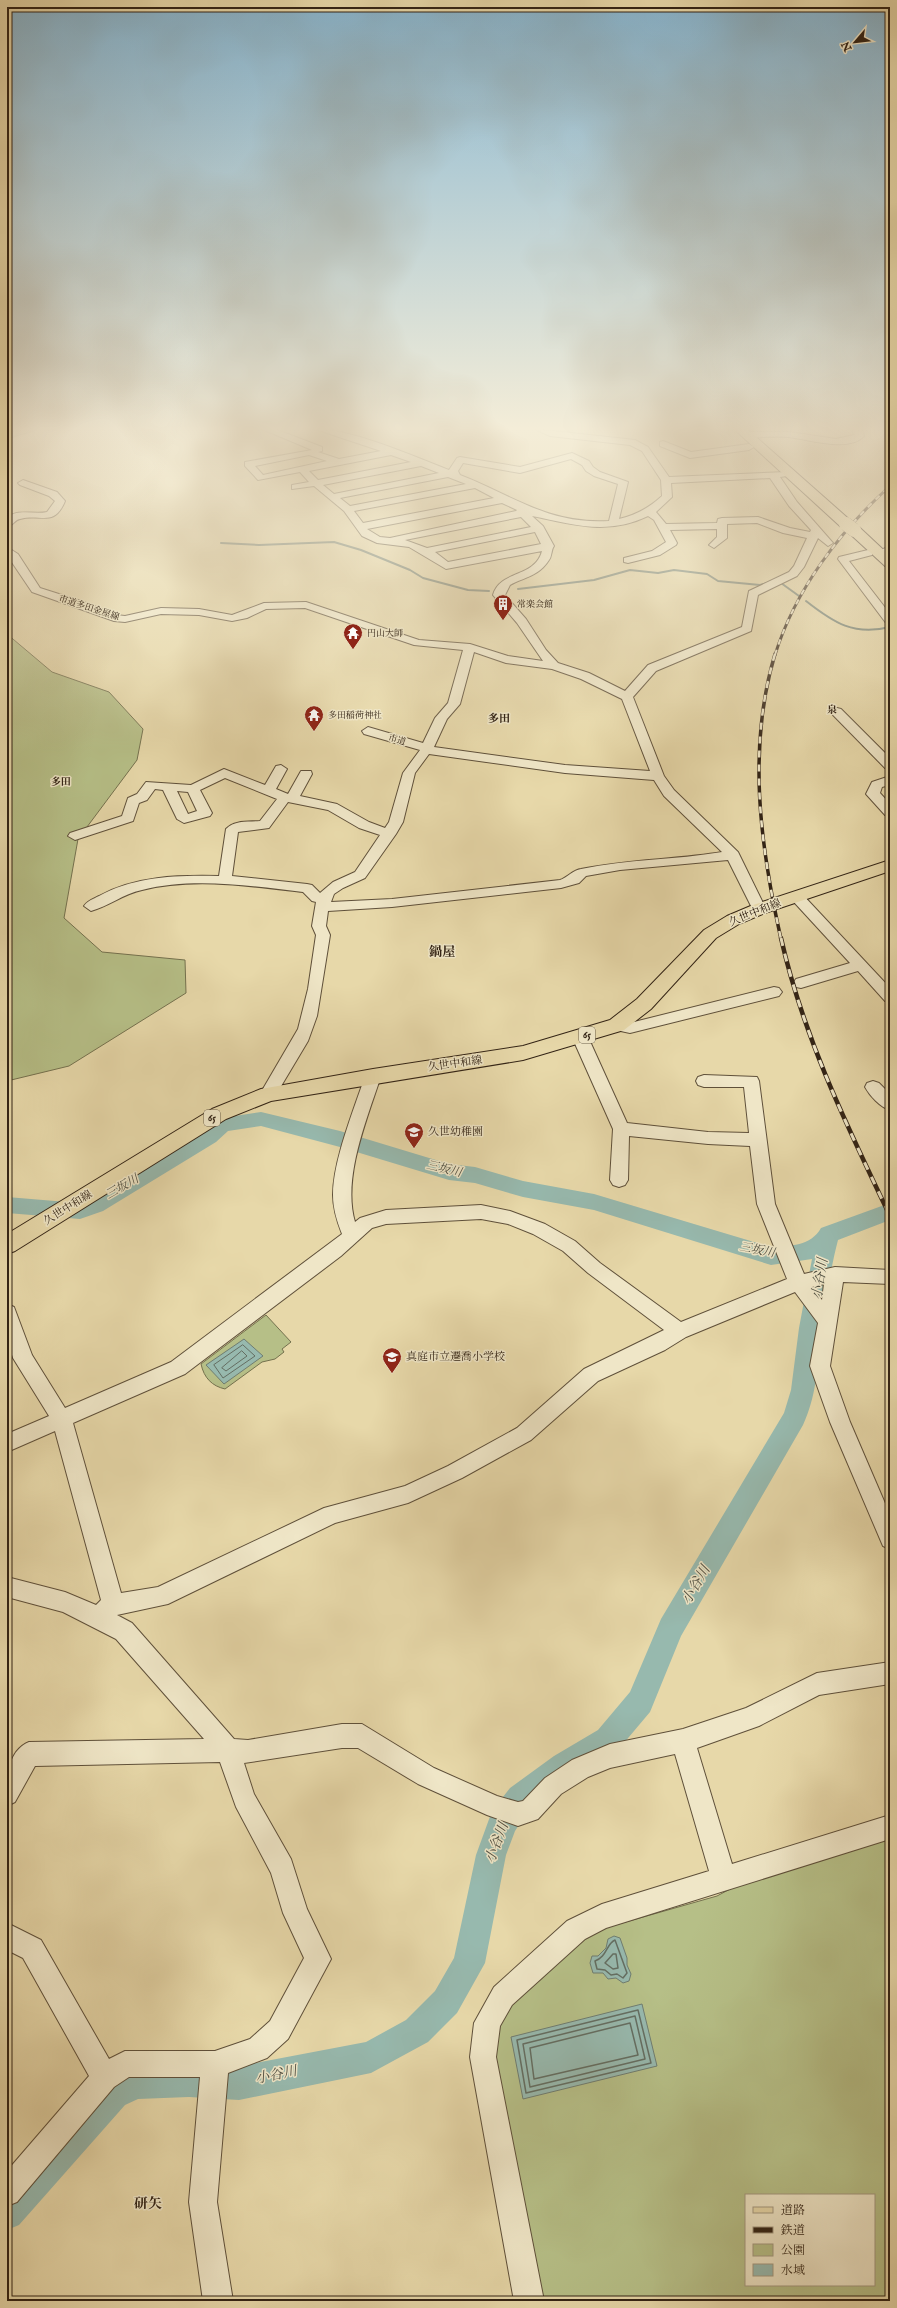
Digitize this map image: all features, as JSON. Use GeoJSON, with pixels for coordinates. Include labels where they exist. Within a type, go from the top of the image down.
{"type":"FeatureCollection","features":[{"type":"Feature","properties":{"kind":"highway"},"geometry":{"type":"LineString","coordinates":[[861,537],[890,563]]}},
{"type":"Feature","properties":{"kind":"main road","name":"久世中和線"},"geometry":{"type":"LineString","coordinates":[[7,1245],[219,1114],[268,1094],[523,1053],[617,1025],[644,1004],[710,934],[733,920],[759,909],[890,865]]}},
{"type":"Feature","properties":{"kind":"street"},"geometry":{"type":"LineString","coordinates":[[371,537],[384,541],[411,544],[426,552],[446,566],[549,546]]}},
{"type":"Feature","properties":{"kind":"street"},"geometry":{"type":"LineString","coordinates":[[384,541],[403,537]]}},
{"type":"Feature","properties":{"kind":"street"},"geometry":{"type":"LineString","coordinates":[[426,552],[498,537]]}},
{"type":"Feature","properties":{"kind":"street"},"geometry":{"type":"LineString","coordinates":[[544,537],[549,546]]}},
{"type":"Feature","properties":{"kind":"street"},"geometry":{"type":"LineString","coordinates":[[628,560],[656,553],[672,543],[668,537]]}},
{"type":"Feature","properties":{"kind":"street"},"geometry":{"type":"LineString","coordinates":[[714,545],[722,537]]}},
{"type":"Feature","properties":{"kind":"street"},"geometry":{"type":"LineString","coordinates":[[759,909],[733,855],[669,793],[658,776],[627,697],[652,668],[747,629],[753,593],[793,574],[799,567],[812,537]]}},
{"type":"Feature","properties":{"kind":"street"},"geometry":{"type":"LineString","coordinates":[[819,537],[828,543]]}},
{"type":"Feature","properties":{"kind":"street"},"geometry":{"type":"LineString","coordinates":[[549,546],[543,561],[537,567],[529,574],[505,583],[500,588],[499,595],[522,621],[541,652],[554,666]]}},
{"type":"Feature","properties":{"kind":"street","name":"市道多田金屋線"},"geometry":{"type":"LineString","coordinates":[[7,550],[14,556],[36,590],[50,596],[80,604],[114,618],[125,619],[161,611],[199,612],[232,618],[243,616],[264,606],[297,604],[323,610],[418,643],[470,647],[506,659],[554,666],[585,676],[627,697]]}},
{"type":"Feature","properties":{"kind":"street"},"geometry":{"type":"LineString","coordinates":[[868,553],[840,555],[851,572],[890,621]]}},
{"type":"Feature","properties":{"kind":"street"},"geometry":{"type":"LineString","coordinates":[[268,1094],[277,1076],[300,1041],[308,1020],[323,935],[319,926],[323,903],[328,892],[338,885],[360,875],[396,822],[409,773],[426,749],[441,718],[454,704],[470,647]]}},
{"type":"Feature","properties":{"kind":"street"},"geometry":{"type":"LineString","coordinates":[[837,712],[890,765]]}},
{"type":"Feature","properties":{"kind":"street","name":"市道"},"geometry":{"type":"LineString","coordinates":[[368,731],[426,749],[565,769],[658,776]]}},
{"type":"Feature","properties":{"kind":"street"},"geometry":{"type":"LineString","coordinates":[[269,790],[281,769]]}},
{"type":"Feature","properties":{"kind":"street"},"geometry":{"type":"LineString","coordinates":[[75,836],[128,818],[133,801],[142,797],[151,785],[193,789],[224,773],[288,798],[332,807],[364,825],[389,834]]}},
{"type":"Feature","properties":{"kind":"street"},"geometry":{"type":"LineString","coordinates":[[225,880],[230,832],[235,827],[264,825],[288,798],[306,774]]}},
{"type":"Feature","properties":{"kind":"street"},"geometry":{"type":"LineString","coordinates":[[890,780],[877,786],[873,794],[890,812]]}},
{"type":"Feature","properties":{"kind":"street"},"geometry":{"type":"LineString","coordinates":[[168,787],[184,819],[205,813],[193,789]]}},
{"type":"Feature","properties":{"kind":"street"},"geometry":{"type":"LineString","coordinates":[[91,906],[106,896],[163,881],[225,880],[307,888],[323,903],[392,903],[561,884],[574,880],[581,873],[620,866],[707,859],[733,855]]}},
{"type":"Feature","properties":{"kind":"street"},"geometry":{"type":"LineString","coordinates":[[797,897],[862,965],[890,997]]}},
{"type":"Feature","properties":{"kind":"street"},"geometry":{"type":"LineString","coordinates":[[801,983],[862,965]]}},
{"type":"Feature","properties":{"kind":"street"},"geometry":{"type":"LineString","coordinates":[[617,1025],[630,1028],[774,992]]}},
{"type":"Feature","properties":{"kind":"street"},"geometry":{"type":"LineString","coordinates":[[580,1037],[621,1129],[619,1180]]}},
{"type":"Feature","properties":{"kind":"street"},"geometry":{"type":"LineString","coordinates":[[352,1235],[345,1221],[340,1193],[342,1173],[373,1076]]}},
{"type":"Feature","properties":{"kind":"street"},"geometry":{"type":"LineString","coordinates":[[704,1081],[751,1081],[766,1204],[798,1283],[827,1321]]}},
{"type":"Feature","properties":{"kind":"street"},"geometry":{"type":"LineString","coordinates":[[873,1086],[890,1104]]}},
{"type":"Feature","properties":{"kind":"street"},"geometry":{"type":"LineString","coordinates":[[621,1129],[708,1138],[758,1140]]}},
{"type":"Feature","properties":{"kind":"street"},"geometry":{"type":"LineString","coordinates":[[7,1443],[178,1368],[335,1251],[366,1223],[386,1217],[481,1212],[510,1218],[539,1228],[569,1246],[594,1268],[679,1331]]}},
{"type":"Feature","properties":{"kind":"street"},"geometry":{"type":"LineString","coordinates":[[834,1274],[820,1366],[840,1422],[890,1539]]}},
{"type":"Feature","properties":{"kind":"street"},"geometry":{"type":"LineString","coordinates":[[7,1587],[106,1611],[160,1597],[331,1515],[408,1494],[455,1472],[524,1434],[591,1375],[658,1344],[679,1331],[798,1283],[834,1274],[890,1277]]}},
{"type":"Feature","properties":{"kind":"street"},"geometry":{"type":"LineString","coordinates":[[7,1312],[23,1358],[62,1420],[106,1611],[189,1703],[228,1750],[244,1800],[282,1868],[296,1912],[318,1960],[279,2030],[258,2049],[215,2064],[125,2064],[105,2078],[7,2192]]}},
{"type":"Feature","properties":{"kind":"street"},"geometry":{"type":"LineString","coordinates":[[7,1794],[29,1754],[228,1750],[248,1752],[342,1736],[362,1736],[426,1776],[494,1807],[518,1814],[530,1811],[553,1786],[580,1768],[610,1756],[683,1741],[751,1718],[817,1684],[890,1673]]}},
{"type":"Feature","properties":{"kind":"street"},"geometry":{"type":"LineString","coordinates":[[683,1741],[724,1878]]}},
{"type":"Feature","properties":{"kind":"street"},"geometry":{"type":"LineString","coordinates":[[529,2301],[483,2057],[487,2023],[503,1996],[576,1930],[602,1917],[890,1827]]}},
{"type":"Feature","properties":{"kind":"street"},"geometry":{"type":"LineString","coordinates":[[7,1936],[32,1949],[105,2078]]}},
{"type":"Feature","properties":{"kind":"street"},"geometry":{"type":"LineString","coordinates":[[215,2064],[203,2202],[218,2301]]}},
{"type":"Feature","properties":{"kind":"green space"},"geometry":{"type":"Polygon","coordinates":[[[7,634],[52,672],[109,692],[143,729],[137,760],[78,839],[64,918],[102,952],[185,960],[186,993],[69,1066],[7,1081],[7,634]]]}},
{"type":"Feature","properties":{"kind":"green space"},"geometry":{"type":"Polygon","coordinates":[[[266,1315],[291,1342],[282,1349],[284,1352],[275,1359],[262,1362],[225,1389],[216,1386],[209,1381],[202,1369],[201,1364],[266,1315]]]}},
{"type":"Feature","properties":{"kind":"green space"},"geometry":{"type":"Polygon","coordinates":[[[890,1836],[890,2301],[535,2301],[495,2057],[500,2019],[521,1990],[587,1933],[717,1896],[747,1880],[890,1836]]]}},
{"type":"Feature","properties":{"kind":"water"},"geometry":{"type":"Polygon","coordinates":[[[244,1339],[263,1356],[224,1384],[206,1365],[244,1339]]]}},
{"type":"Feature","properties":{"kind":"water"},"geometry":{"type":"Polygon","coordinates":[[[614,1936],[620,1938],[631,1974],[629,1981],[623,1983],[616,1978],[608,1979],[603,1973],[593,1973],[590,1963],[592,1956],[598,1956],[606,1948],[608,1939],[614,1936]]]}},
{"type":"Feature","properties":{"kind":"water"},"geometry":{"type":"Polygon","coordinates":[[[642,2004],[657,2066],[523,2099],[511,2037],[642,2004]]]}},
{"type":"Feature","properties":{"kind":"waterway"},"geometry":{"type":"LineString","coordinates":[[221,543],[259,545],[334,542],[361,550],[410,570],[423,578],[468,590],[489,591]]}},
{"type":"Feature","properties":{"kind":"waterway"},"geometry":{"type":"LineString","coordinates":[[518,589],[594,580],[630,570],[658,573],[674,570],[707,574],[718,581],[760,585],[767,583]]}},
{"type":"Feature","properties":{"kind":"waterway"},"geometry":{"type":"LineString","coordinates":[[781,583],[799,596]]}},
{"type":"Feature","properties":{"kind":"waterway"},"geometry":{"type":"LineString","coordinates":[[806,601],[826,616],[845,626],[866,630],[890,627]]}},
{"type":"Feature","properties":{"kind":"waterway","name":"三坂川"},"geometry":{"type":"LineString","coordinates":[[7,1205],[80,1211],[95,1205],[209,1137],[222,1124],[261,1119],[340,1139],[449,1172],[475,1175],[523,1189],[594,1202],[723,1243],[771,1256],[804,1253],[826,1241]]}},
{"type":"Feature","properties":{"kind":"waterway","name":"三坂川"},"geometry":{"type":"LineString","coordinates":[[826,1241],[829,1234],[890,1211]]}},
{"type":"Feature","properties":{"kind":"waterway","name":"小谷川"},"geometry":{"type":"LineString","coordinates":[[7,2213],[113,2093],[136,2082],[189,2080],[239,2083],[371,2057],[417,2031],[446,2002],[469,1963],[491,1855],[503,1822],[520,1798],[564,1766],[608,1740],[640,1702],[671,1628],[794,1418],[803,1390],[809,1341],[826,1241]]}},
{"type":"Feature","properties":{"kind":"railway"},"geometry":{"type":"LineString","coordinates":[[775,655],[794,608],[821,563],[841,537]]}},
{"type":"Feature","properties":{"kind":"railway"},"geometry":{"type":"LineString","coordinates":[[775,654],[766,689],[761,725],[759,761],[762,832],[767,868],[781,939]]}},
{"type":"Feature","properties":{"kind":"railway"},"geometry":{"type":"LineString","coordinates":[[781,938],[801,1010],[814,1045],[842,1114],[890,1216]]}},
{"type":"Feature","properties":{"kind":"place","name":"常楽会館"},"geometry":{"type":"Point","coordinates":[503,621]}},
{"type":"Feature","properties":{"kind":"place","name":"円山大師"},"geometry":{"type":"Point","coordinates":[353,650]}},
{"type":"Feature","properties":{"kind":"place","name":"多田稲荷神社"},"geometry":{"type":"Point","coordinates":[314,732]}},
{"type":"Feature","properties":{"kind":"place","name":"久世幼稚園"},"geometry":{"type":"Point","coordinates":[414,1149]}},
{"type":"Feature","properties":{"kind":"place","name":"真庭市立遷喬小学校"},"geometry":{"type":"Point","coordinates":[392,1374]}},
{"type":"Feature","properties":{"kind":"district","name":"泉"},"geometry":{"type":"Point","coordinates":[832,710]}},
{"type":"Feature","properties":{"kind":"district","name":"多田"},"geometry":{"type":"Point","coordinates":[499,719]}},
{"type":"Feature","properties":{"kind":"district","name":"多田"},"geometry":{"type":"Point","coordinates":[61,782]}},
{"type":"Feature","properties":{"kind":"district","name":"鍋屋"},"geometry":{"type":"Point","coordinates":[442,952]}},
{"type":"Feature","properties":{"kind":"district","name":"研矢"},"geometry":{"type":"Point","coordinates":[148,2204]}}]}
